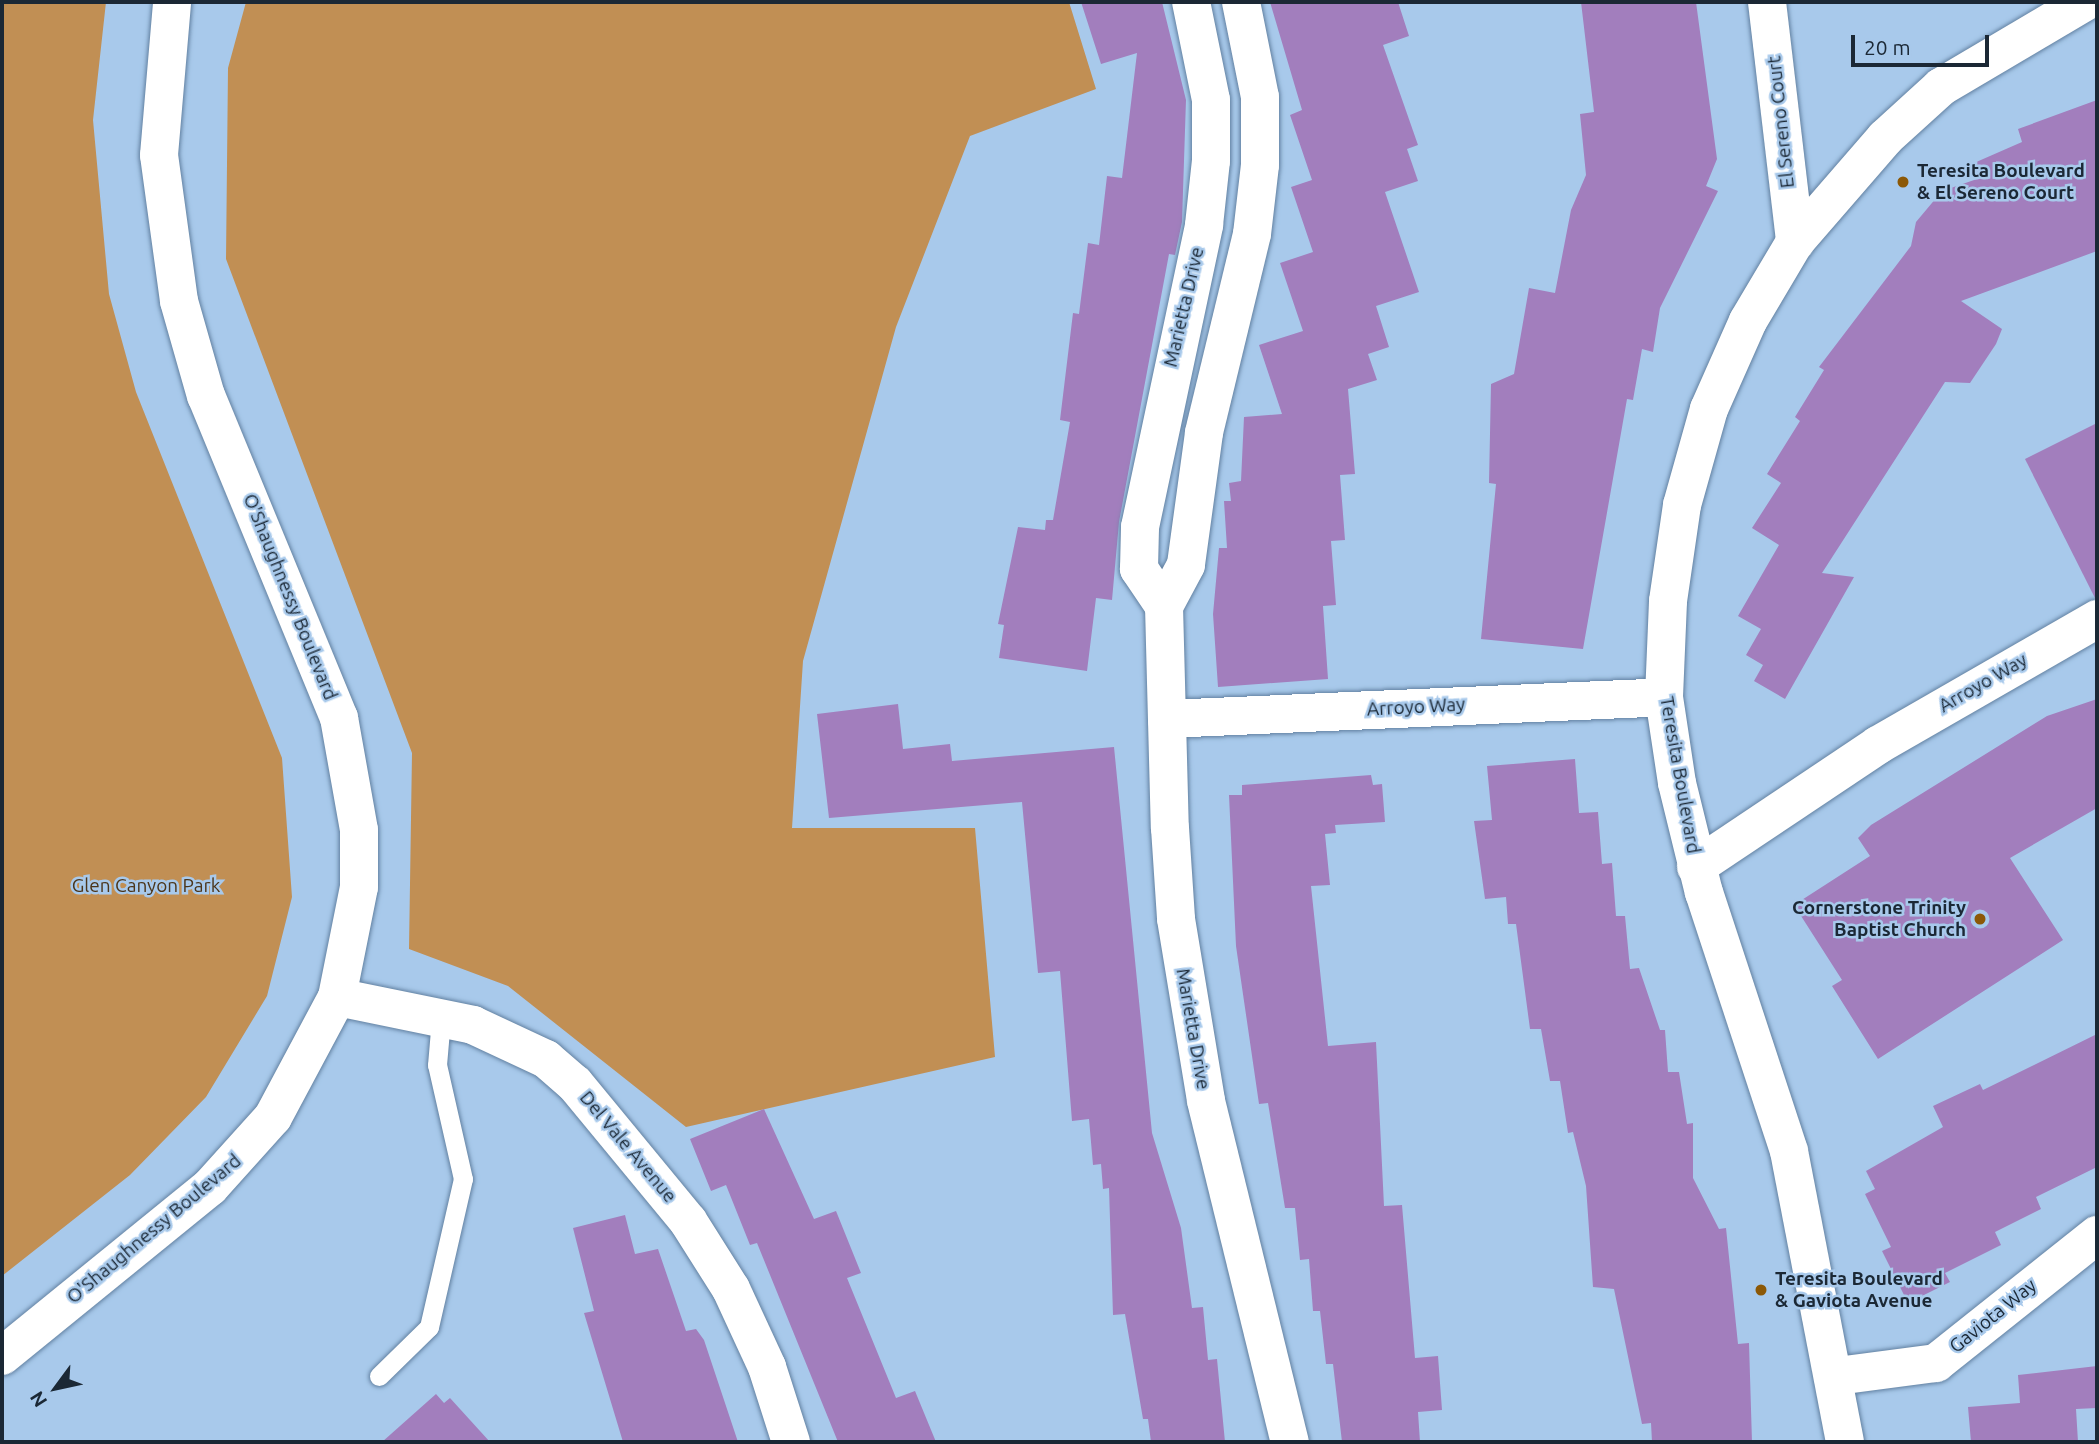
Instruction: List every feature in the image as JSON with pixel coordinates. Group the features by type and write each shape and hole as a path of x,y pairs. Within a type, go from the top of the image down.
{"street":[{"name":"O'Shaughnessy Boulevard","path":"2,1356 244,1154 296,1080 337,997 359,887 351,772 329,685 206,396 179,301 159,155 172,2"},
{"name":"Marietta Drive","path":"1164,606 1139,569 1140,527 1204,225 1211,162 1211,100 1191,2"},
{"name":"Marietta Drive","path":"1241,2 1260,97 1252,234 1204,433 1186,565 1164,606 1167,719 1176,919 1188,1009 1290,1442"},
{"name":"El Sereno Court","path":"1767,2 1795,242"},
{"name":"Teresita Boulevard","path":"1845,1442 1837,1376 1789,1151 1696,867 1664,697 1668,601 1682,505 1709,409 1748,321 1795,242 1885,138 1941,87 2085,2"},
{"name":"Arroyo Way","path":"1696,867 1878,745 2097,619"},
{"name":"Arroyo Way","path":"1167,719 1664,697"},
{"name":"Del Vale Avenue","path":"337,997 441,1018 511,1039 546,1059 632,1147 731,1289 767,1367 791,1442"},
{"name":"Gaviota Way","path":"1837,1376 1936,1363 2097,1235"}],"lane":[{"path":"379,1376 429,1326 463,1180 437,1065 441,1018"}],"green space":[{"name":"Glen Canyon Park","path":"2,2 106,2 93,120 109,294 136,392 282,758 292,897 267,996 206,1097 130,1175 2,1276"},
{"path":"246,2 1069,2 1096,89 970,136 896,327 803,661 792,828 975,828 995,1057 686,1127 508,986 409,949 412,753 226,259 228,68"}],"building":[{"path":"1081,2 1162,2 1186,100 1182,222 1175,255 1169,254 1119,522 1112,600 1096,598 1087,671 999,658 1004,625 998,624 1018,527 1045,530 1046,520 1053,520 1070,422 1060,420 1073,313 1079,314 1088,243 1099,245 1107,176 1122,178 1137,53 1101,64"},
{"path":"1270,2 1398,2 1409,36 1383,45 1418,145 1407,149 1418,181 1385,192 1419,292 1376,306 1389,347 1368,354 1377,380 1348,389 1355,474 1340,475 1345,540 1331,541 1336,605 1323,606 1328,679 1218,687 1213,614 1219,548 1227,548 1224,501 1231,501 1229,483 1241,481 1244,417 1282,414 1259,345 1303,331 1280,263 1313,252 1291,187 1312,180 1290,115 1302,110"},
{"path":"1581,2 1696,2 1717,159 1706,186 1718,191 1660,308 1653,352 1642,349 1633,400 1627,399 1583,649 1481,639 1496,484 1489,483 1491,384 1514,374 1529,288 1555,293 1571,210 1586,175 1580,114 1594,112"},
{"path":"2097,100 2097,251 1961,301 2002,329 1996,344 1970,383 1945,382 1822,573 1854,577 1785,699 1754,681 1763,665 1746,655 1761,629 1738,616 1779,545 1752,528 1781,483 1767,474 1800,421 1795,417 1824,370 1819,367 1911,246 1916,222 1942,191 1980,178 1974,163 2022,142 2018,129"},
{"path":"2097,423 2097,597 2095,598 2025,459"},
{"name":"Cornerstone Trinity Baptist Church","path":"2097,699 2097,808 2010,858 2063,940 1878,1059 1832,986 1842,980 1794,905 1870,856 1858,838 1871,825 2047,716"},
{"path":"898,704 903,749 950,744 952,761 1114,747 1152,1133 1181,1228 1192,1308 1203,1307 1208,1360 1217,1359 1225,1442 1151,1442 1148,1419 1143,1419 1125,1314 1113,1315 1109,1188 1103,1189 1101,1164 1093,1165 1089,1119 1072,1121 1060,971 1038,973 1022,802 829,818 817,714"},
{"path":"1575,759 1579,813 1598,812 1602,864 1612,863 1616,916 1625,916 1630,969 1639,968 1660,1030 1665,1030 1668,1072 1679,1072 1687,1124 1693,1123 1693,1178 1719,1229 1726,1228 1738,1344 1749,1343 1752,1442 1652,1442 1651,1423 1642,1424 1614,1289 1593,1287 1586,1186 1573,1132 1568,1133 1560,1081 1550,1081 1541,1029 1530,1029 1516,924 1508,924 1506,897 1485,899 1474,821 1492,820 1487,766"},
{"path":"1371,775 1373,785 1382,784 1385,822 1335,825 1336,833 1325,834 1330,885 1311,886 1328,1046 1376,1042 1384,1206 1402,1205 1415,1358 1438,1356 1442,1410 1418,1412 1420,1442 1342,1442 1333,1364 1326,1364 1320,1311 1313,1311 1309,1259 1300,1260 1295,1208 1285,1208 1268,1103 1259,1104 1236,946 1229,795 1242,795 1242,785"},
{"path":"2097,1034 2097,1167 2036,1197 2041,1209 1995,1232 2001,1245 1945,1273 1950,1282 1908,1303 1882,1251 1891,1247 1865,1194 1875,1189 1866,1171 1943,1127 1933,1106 1980,1084 1983,1090"},
{"path":"764,1109 814,1219 836,1211 861,1273 847,1278 896,1398 915,1391 936,1442 838,1442 757,1243 750,1245 726,1185 711,1191 690,1139"},
{"path":"625,1215 635,1254 658,1249 686,1331 696,1329 704,1340 738,1442 623,1442 584,1313 594,1311 573,1228"},
{"path":"2097,1366 2097,1408 2076,1409 2078,1442 1971,1442 1968,1407 2020,1403 2018,1375"},
{"path":"436,1394 444,1403 450,1398 490,1442 382,1442"}],"place":[{"name":"Teresita Boulevard & El Sereno Court","path":"1903,182"},
{"name":"Cornerstone Trinity Baptist Church","path":"1980,919"},
{"name":"Teresita Boulevard & Gaviota Avenue","path":"1761,1290"}]}
